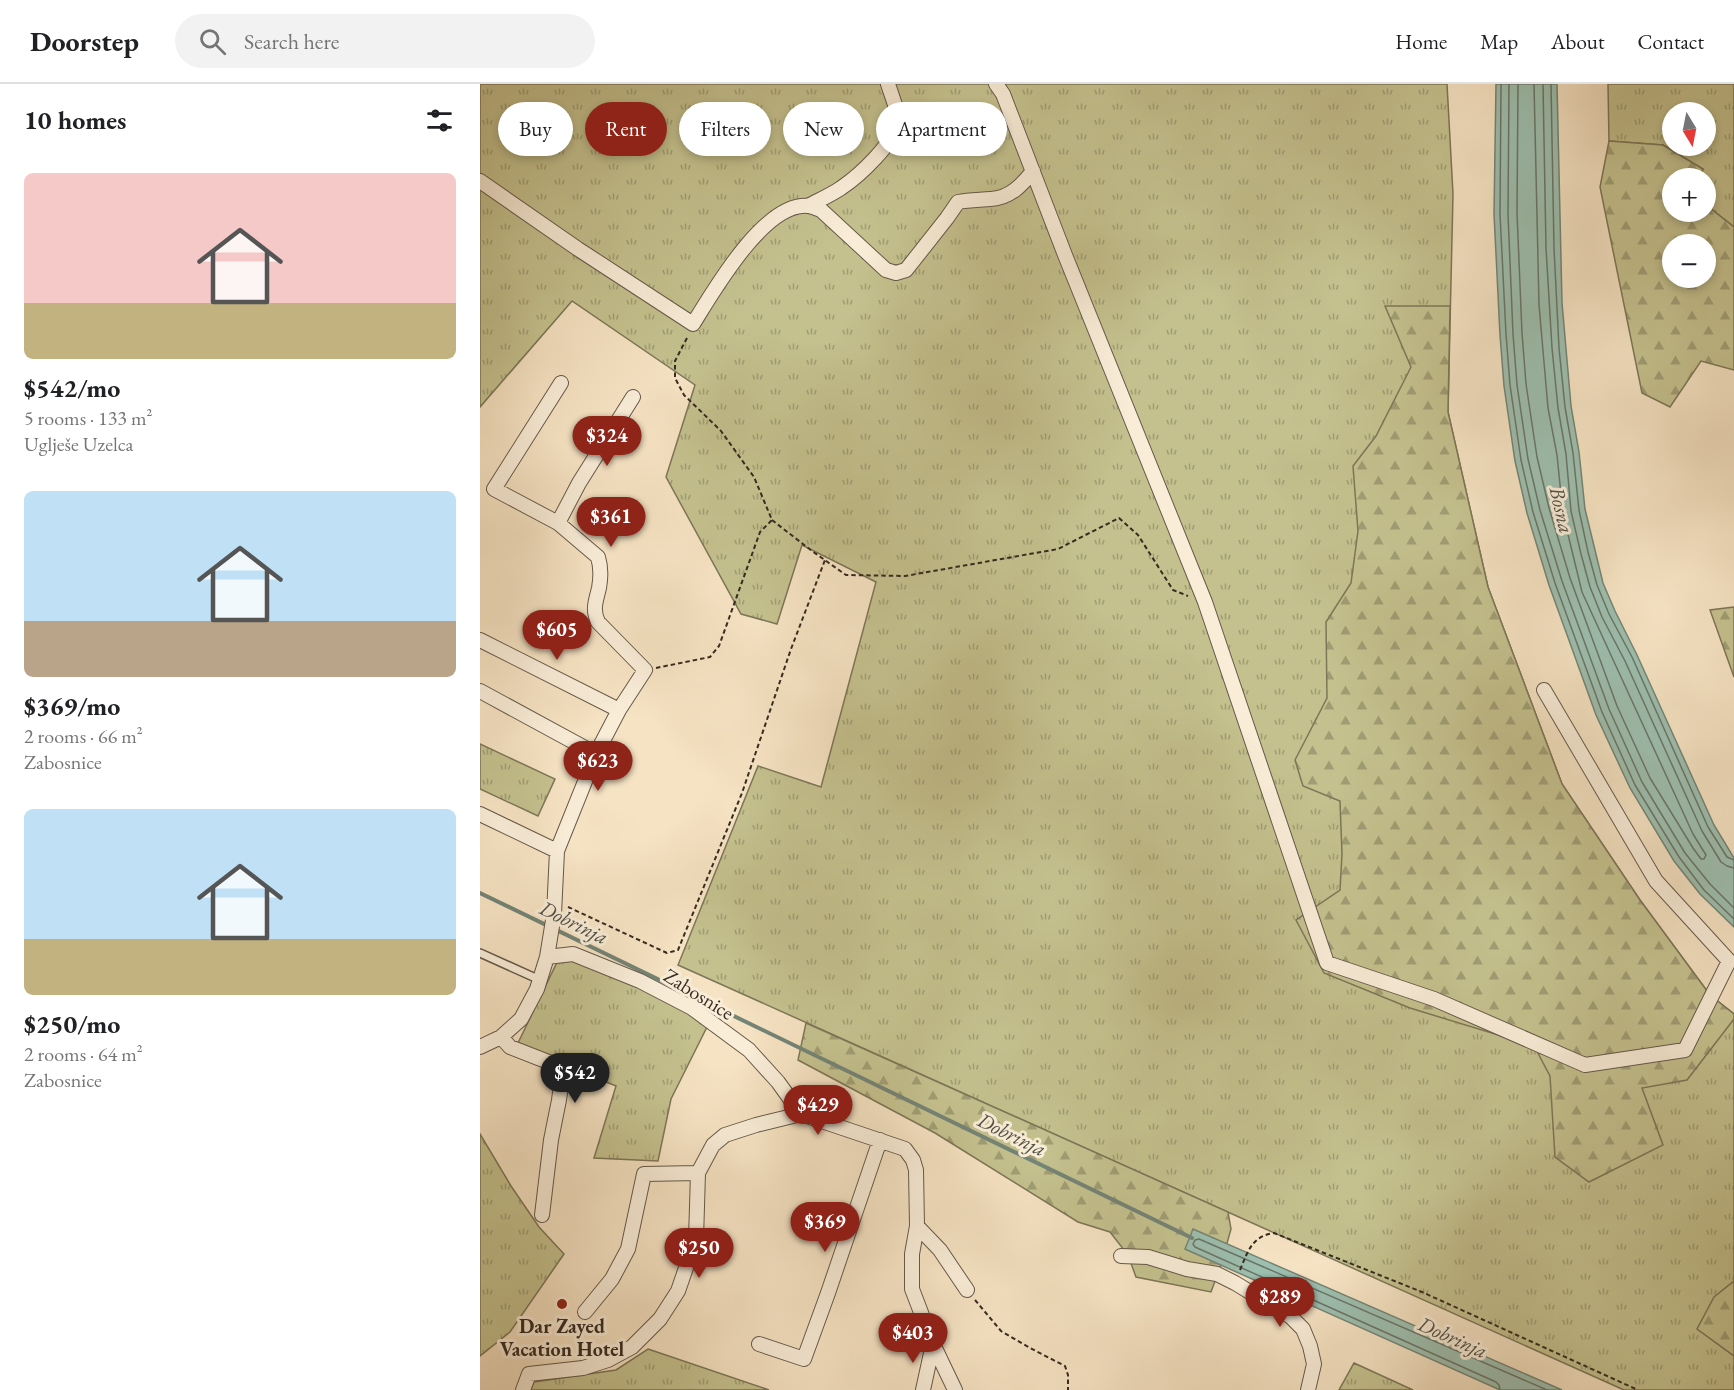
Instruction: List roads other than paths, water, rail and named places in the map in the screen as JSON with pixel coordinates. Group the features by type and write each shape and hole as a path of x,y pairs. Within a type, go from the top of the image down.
{"street":[{"path":"808,206 841,188 864,170 888,144 898,120 888,84"},
{"path":"996,84 1003,94 1205,602 1327,963 1434,999 1585,1065 1686,1050 1729,961 1656,881 1544,690"},
{"path":"480,181 578,249 693,324 731,264 757,234 778,215 796,207 808,206 821,210 886,270 896,273 906,270 958,202 994,199 1005,195 1021,186 1033,171"},
{"path":"480,1047 501,1037 521,1019 537,989 547,957 554,907 557,851 596,754 619,710 645,670 598,622 594,614 593,606 601,574 598,557 558,523 494,489 561,383"},
{"path":"558,523 579,483 633,397"},
{"path":"480,640 619,710"},
{"path":"480,691 596,754"},
{"path":"480,814 557,851"},
{"name":"Zabosnice","path":"547,957 573,954 639,981 692,1008 749,1050 778,1082 801,1114"},
{"path":"501,1037 510,1047 556,1065 562,1078 551,1140 542,1215"},
{"path":"523,1390 529,1374 583,1368 608,1360 632,1347 660,1319 678,1291 696,1239 698,1173 713,1144 725,1135 801,1114 905,1149 913,1160 916,1170 917,1226 912,1254 912,1289 954,1390"},
{"path":"759,1344 804,1359 880,1140"},
{"path":"585,1312 612,1279 628,1249 644,1174 698,1173"},
{"path":"917,1226 940,1250 967,1290"},
{"path":"1121,1256 1148,1257 1187,1269 1216,1274 1291,1317 1303,1329 1310,1346 1314,1364 1308,1390"},
{"path":"923,1390 933,1344"}],"lane":[{"path":"480,953 540,980"},
{"path":"480,958 489,957"}],"water":[{"name":"Bosna","path":"1496,84 1557,84 1562,303 1571,406 1585,509 1603,583 1714,825 1734,858 1734,927 1700,894 1674,861 1630,788 1596,715 1549,585 1527,513 1515,461 1504,386 1500,335 1494,214"},
{"path":"1193,1229 1562,1390 1500,1390 1185,1249"}],"waterway":[{"name":"Dobrinja","path":"480,893 1192,1238"}],"place":[{"name":"Dar Zayed Vacation Hotel","path":"562,1304"}]}
